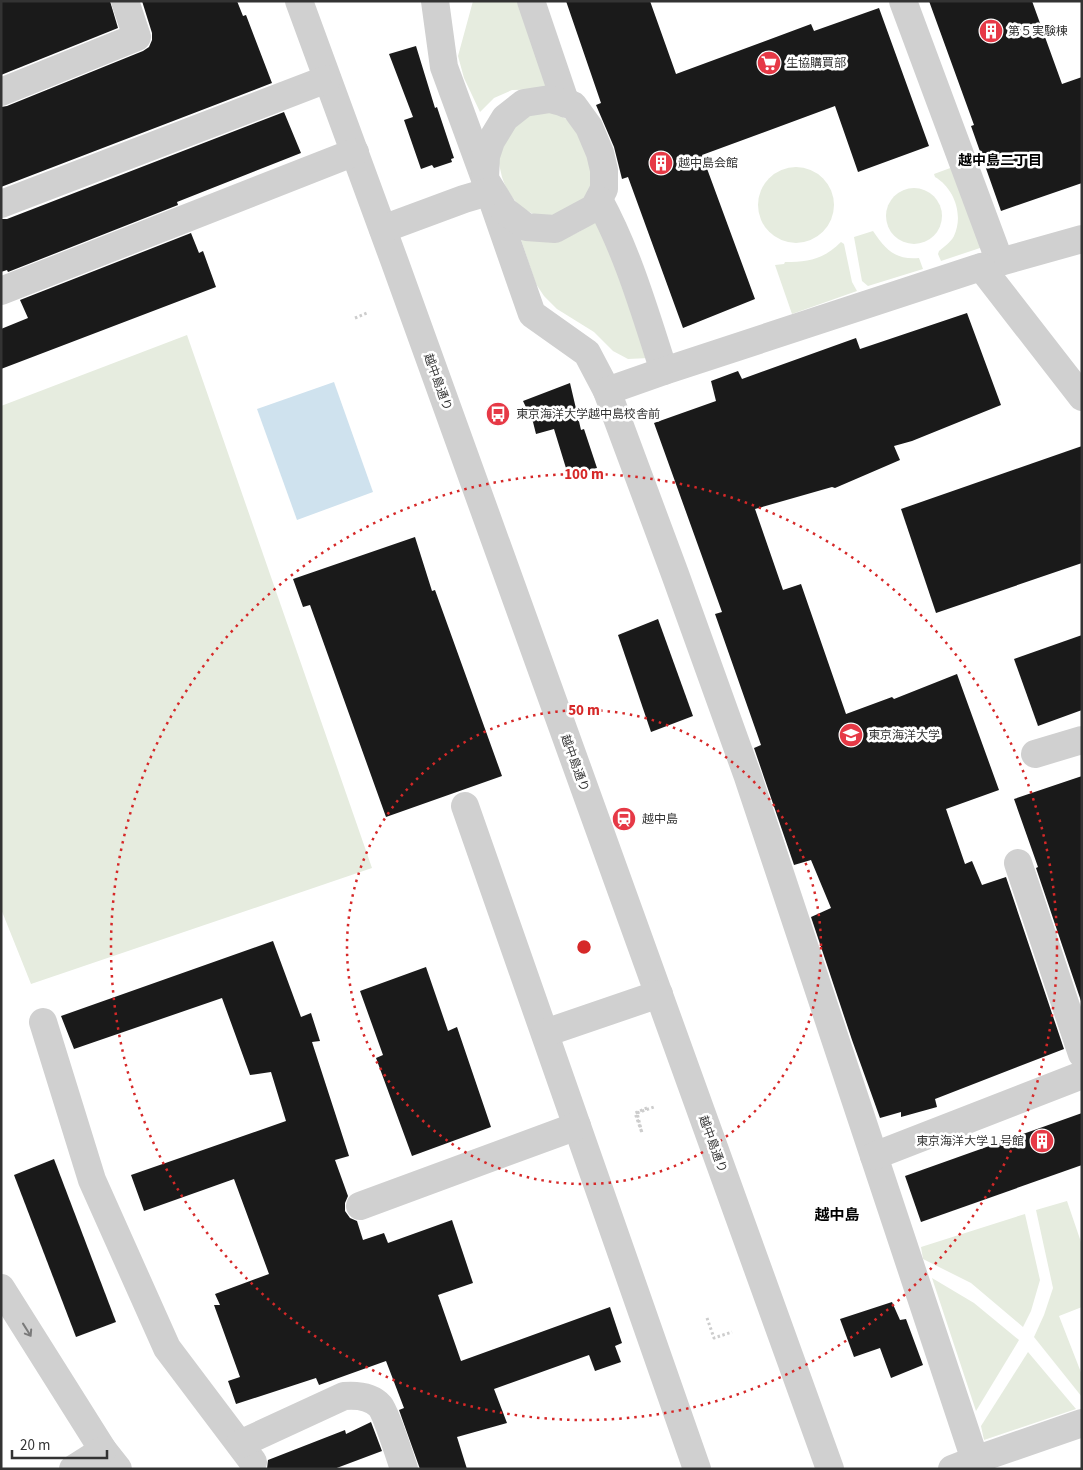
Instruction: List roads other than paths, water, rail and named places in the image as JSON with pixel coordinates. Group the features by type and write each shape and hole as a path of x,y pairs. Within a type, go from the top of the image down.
{"street":[{"path":"1,92 137,37 125,1"},
{"name":"越中島通り","path":"299,1 830,1469"},
{"path":"435,1 444,67 532,314 587,353 607,392 675,574 748,778 874,1156 963,1464 1082,1423"},
{"path":"531,1 566,104"},
{"path":"903,1 990,265 1082,398"},
{"path":"1,204 327,79"},
{"path":"550,99 573,105 590,128 600,153 604,170 604,189 594,208 555,229 526,226 504,210 487,186 486,156 490,141 505,118 524,102 550,99"},
{"path":"1,291 355,152"},
{"path":"383,229 464,199 487,186"},
{"path":"599,200 632,273 664,371"},
{"path":"607,392 664,371 990,265 1082,239"},
{"path":"1036,754 1082,740"},
{"path":"465,806 697,1469"},
{"path":"1018,863 1082,1054"},
{"path":"545,1033 659,994"},
{"path":"43,1022 92,1180 167,1348 247,1453 344,1396 358,1395 372,1400 382,1407 404,1469"},
{"path":"874,1156 1082,1075"},
{"path":"360,1206 577,1126"},
{"path":"1,1288 110,1460 73,1469"}],"water":[{"path":"334,382 373,492 297,520 257,409"}],"place":[{"name":"第５実験棟","path":"991,31"},
{"name":"生協購買部","path":"769,63"},
{"name":"越中島会館","path":"661,163"},
{"name":"東京海洋大学越中島校舎前","path":"498,414"},
{"name":"東京海洋大学","path":"851,735"},
{"name":"越中島","path":"624,819"},
{"name":"東京海洋大学１号館","path":"1042,1141"}],"district":[{"name":"越中島二丁目","path":"1000,160"},
{"name":"越中島","path":"837,1215"}]}
